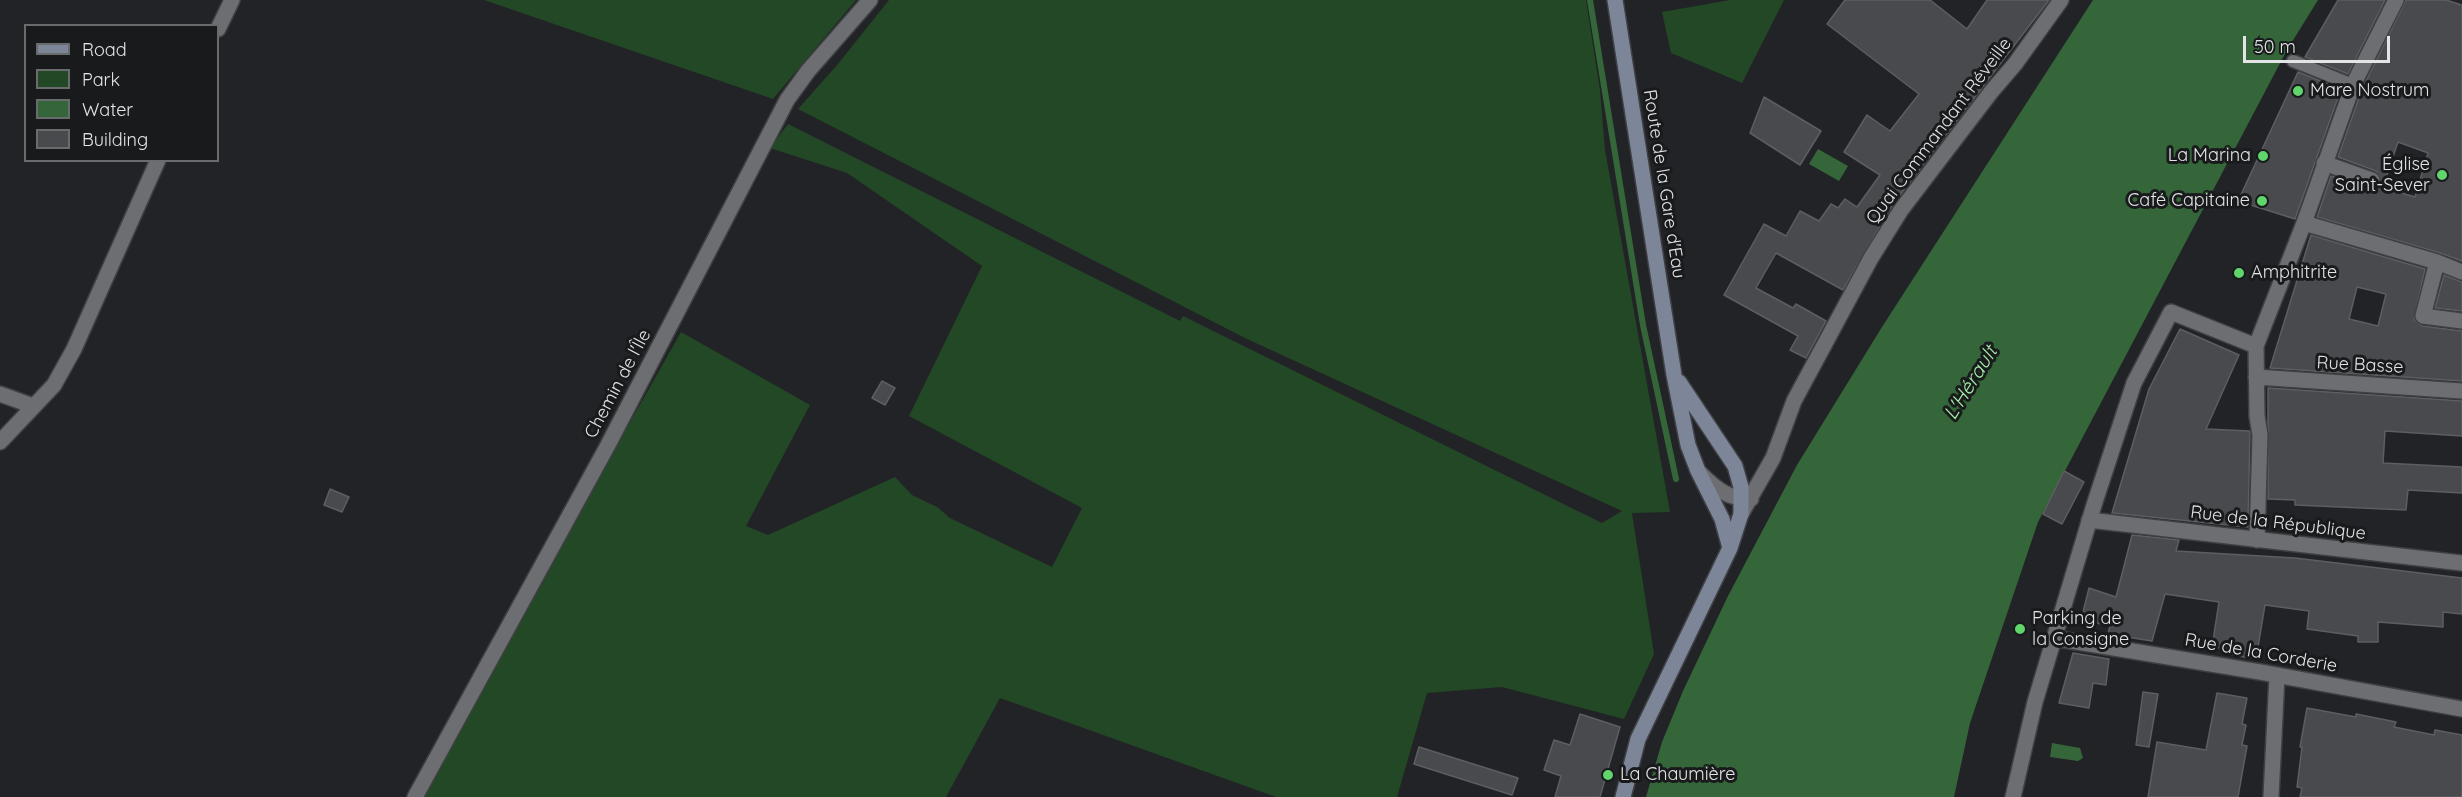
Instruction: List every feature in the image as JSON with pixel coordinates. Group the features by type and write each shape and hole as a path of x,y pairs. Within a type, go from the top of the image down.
{"main road":[{"name":"Route de la Gare d'Eau","path":"1615,0 1674,375 1688,445 1722,519 1730,548"},
{"name":"Route de la Gare d'Eau","path":"1674,375 1735,466 1744,504"},
{"path":"1623,797 1638,739 1730,548 1744,504"}],"street":[{"path":"219,28 232,0"},
{"name":"Chemin de l'Île","path":"415,797 608,445 787,100 808,71 870,0"},
{"name":"Quai Commandant Réveille","path":"1744,504 1773,458 1794,401 1871,258 1901,210 2015,64 2061,0"},
{"path":"2257,540 2260,435 2256,346 2304,224 2353,85 2396,0"},
{"path":"2293,61 2353,85"},
{"path":"0,441 54,385 74,349 157,162"},
{"path":"2324,163 2373,180"},
{"path":"2304,224 2437,262 2462,272"},
{"path":"2437,262 2423,316 2462,321"},
{"path":"2013,797 2053,638 2089,520 2134,383 2171,312 2256,346"},
{"name":"Rue Basse","path":"2256,376 2462,391"},
{"path":"0,394 33,406"},
{"path":"1698,471 1718,490 1744,504"},
{"name":"Rue de la République","path":"2089,520 2462,563"},
{"name":"Rue de la Corderie","path":"2053,638 2277,675 2462,709"},
{"path":"2271,797 2277,675"}],"green space":[{"path":"484,0 856,0 773,99"},
{"path":"889,0 1586,0 1600,90 1605,150 1670,512 1632,513 1654,654 1624,719 1502,687 1427,693 1397,797 1276,797 1000,698 946,797 423,797 478,691 681,332 810,405 746,526 768,535 895,477 912,495 937,507 950,518 1052,567 1082,508 909,416 982,266 847,173 770,148 788,124 1180,321 1183,316 1602,523 1622,511 1247,339 798,109 838,64"},
{"path":"1730,0 1784,0 1742,83 1671,53 1662,12"}],"water":[{"name":"L'Hérault","path":"2093,0 2318,0 2287,50 2038,522 1970,723 1954,797 1646,797 1662,742 1683,691 1728,596 1797,465 1882,327"},
{"path":"1818,149 1848,166 1839,181 1809,164"},
{"path":"2052,743 2080,748 2083,758 2078,761 2050,757"}],"building":[{"path":"1845,0 1930,0 1967,29 1987,0 2049,0 1893,204 1843,290 1776,253 1756,288 1793,308 1796,304 1826,321 1806,358 1790,350 1798,336 1724,295 1764,224 1786,236 1800,211 1819,221 1831,204 1838,208 1845,199 1857,207 1880,175 1844,152 1867,115 1890,131 1919,94 1827,24"},
{"path":"2338,0 2385,0 2348,74 2305,57"},
{"path":"2406,0 2446,0 2462,5 2462,261 2317,217 2331,176 2369,189 2378,188 2381,184 2381,178 2376,171 2338,157 2362,89","holes":["2398,142 2428,153 2415,197 2383,187"]},
{"path":"2298,72 2341,89 2295,219 2238,201"},
{"path":"1764,97 1821,131 1800,165 1750,133"},
{"path":"2311,235 2425,269 2414,320 2422,326 2462,331 2462,381 2270,368","holes":["2357,287 2386,294 2378,326 2349,319"]},
{"path":"2444,275 2462,282 2462,311 2435,308"},
{"path":"2180,329 2239,355 2206,429 2250,431 2248,527 2112,513 2149,389"},
{"path":"882,381 895,388 885,405 872,398"},
{"path":"2268,388 2462,401 2462,436 2385,431 2383,463 2462,467 2462,493 2408,490 2406,510 2295,505 2295,500 2268,499"},
{"path":"2064,471 2084,482 2062,524 2043,514"},
{"path":"330,489 349,497 342,512 324,505"},
{"path":"2132,535 2179,540 2176,551 2295,558 2462,578 2462,614 2443,612 2443,627 2378,622 2378,642 2358,642 2358,636 2307,629 2309,611 2265,605 2256,659 2227,654 2228,649 2212,647 2219,602 2165,594 2152,641 2108,634 2110,626 2083,620 2083,612 2089,588 2116,597"},
{"path":"2073,653 2109,659 2106,685 2093,683 2089,708 2059,703"},
{"path":"2143,692 2158,694 2149,747 2136,745"},
{"path":"2217,693 2247,698 2242,724 2246,725 2242,745 2247,746 2238,797 2148,797 2157,742 2206,750"},
{"path":"2307,708 2396,722 2394,727 2434,735 2435,730 2462,735 2462,797 2300,797 2302,788 2297,787 2302,747 2300,747"},
{"path":"1580,714 1620,727 1600,797 1555,797 1561,776 1544,770 1554,740 1570,745"},
{"path":"1419,747 1518,778 1512,795 1414,764"}],"waterway":[{"path":"1590,0 1643,325 1676,479"}],"place":[{"name":"Mare Nostrum","path":"2298,91"},
{"name":"La Marina","path":"2263,156"},
{"name":"Église Saint-Sever","path":"2442,175"},
{"name":"Café Capitaine","path":"2262,201"},
{"name":"Amphitrite","path":"2239,273"},
{"name":"Parking de la Consigne","path":"2020,629"},
{"name":"La Chaumière","path":"1608,775"}]}
